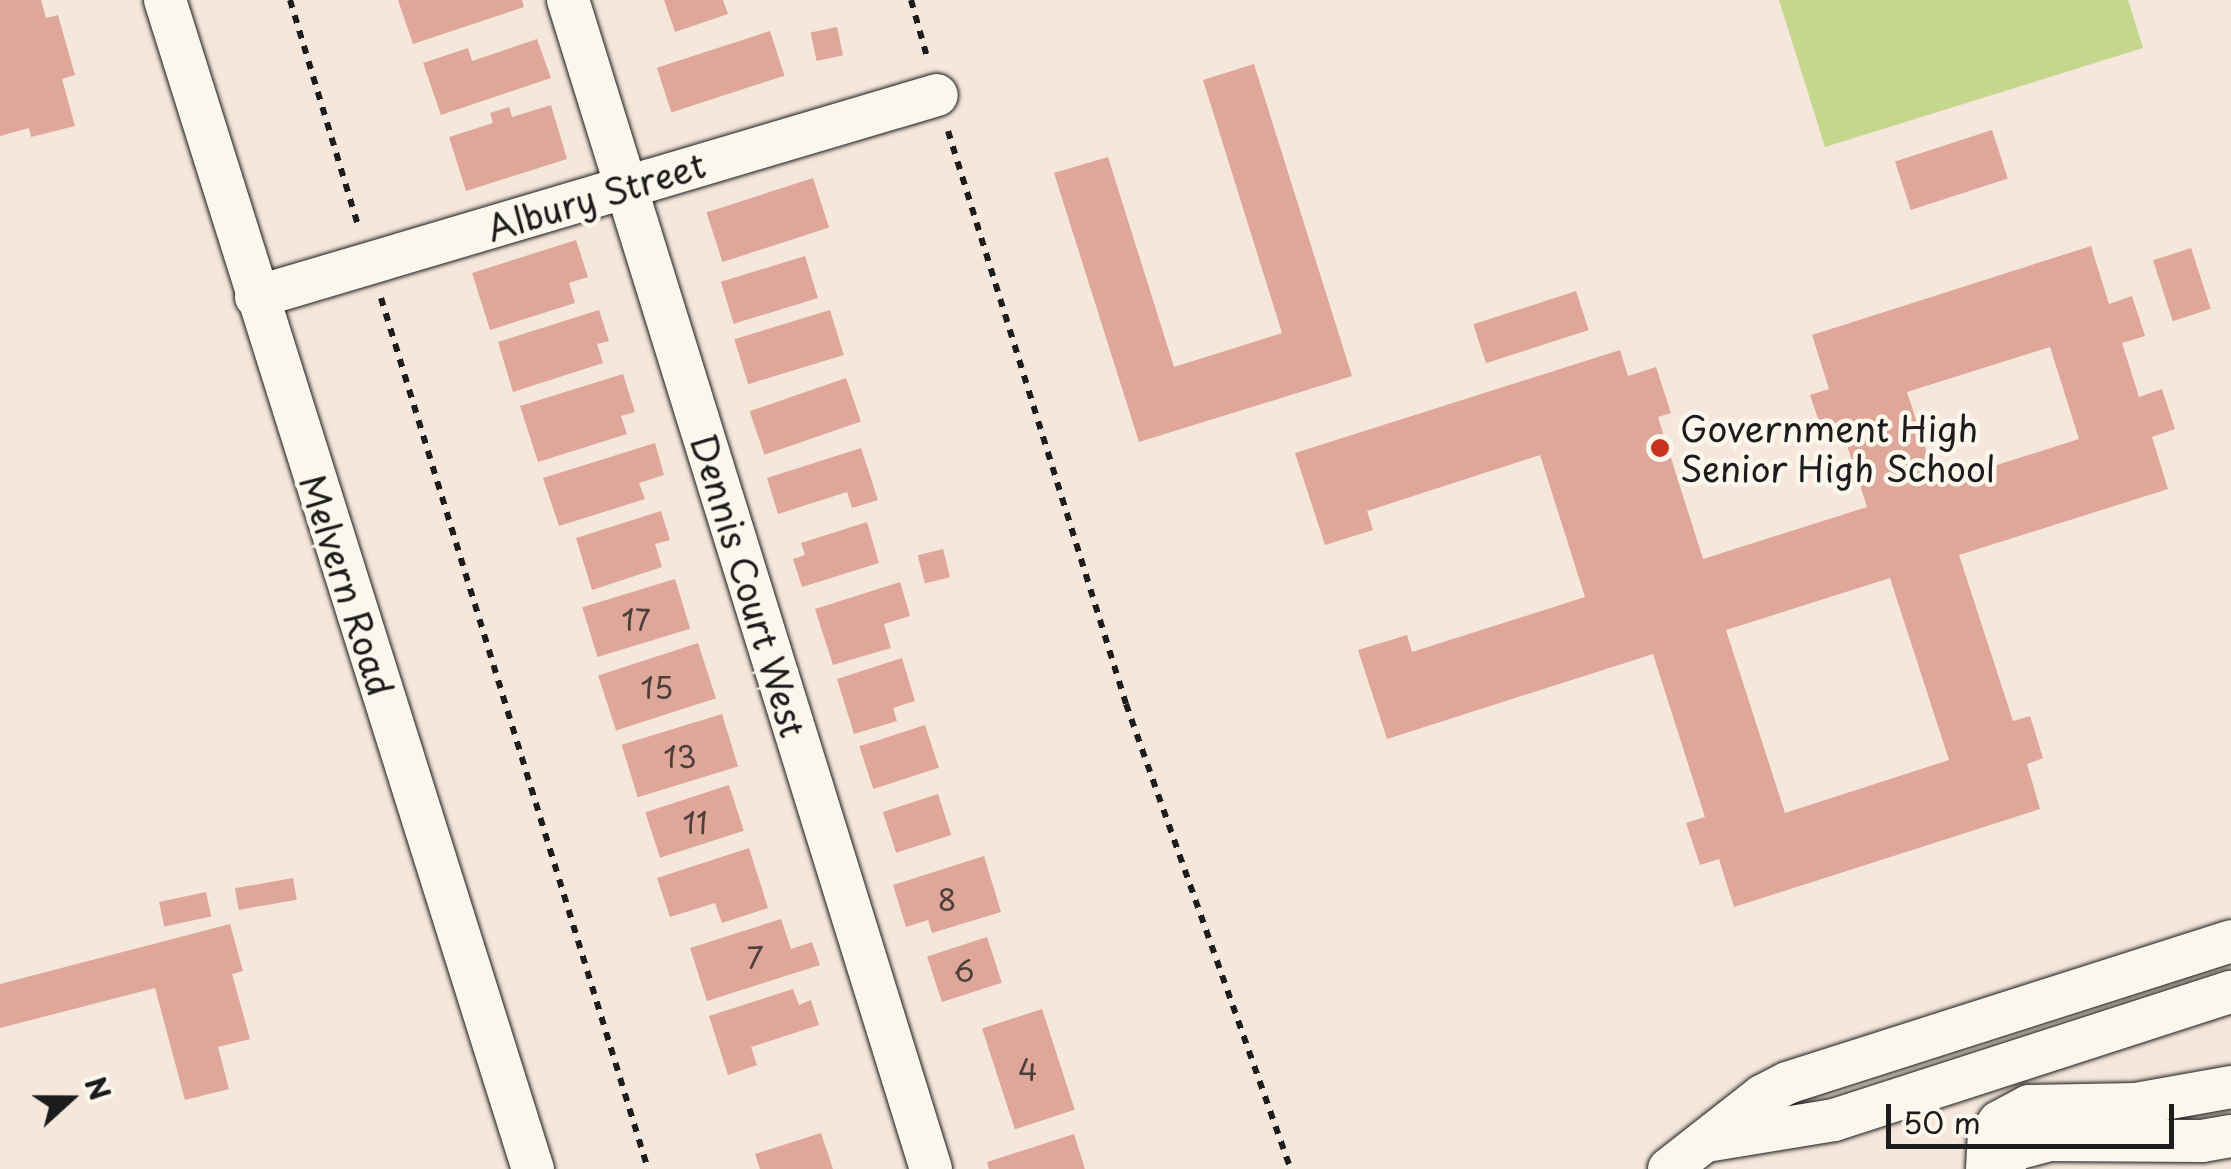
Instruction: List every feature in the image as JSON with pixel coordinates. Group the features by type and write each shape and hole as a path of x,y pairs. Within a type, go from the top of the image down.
{"street":[{"name":"Melvern Road","path":"165,0 533,1169"},
{"name":"Dennis Court West","path":"568,0 930,1169"},
{"name":"Albury Street","path":"256,297 937,95"},
{"path":"1669,1169 1762,1096 1787,1083 2231,941"},
{"path":"1706,1141 1834,1120 2231,992"},
{"path":"1991,1169 1988,1136 1999,1122 2029,1106 2136,1104 2231,1087"},
{"path":"1991,1169 2016,1149 2049,1140 2192,1142 2231,1136"}],"path":[{"path":"290,0 648,1169"},
{"path":"911,0 1126,704 1290,1169"}],"green space":[{"path":"1779,0 2128,0 2143,48 1825,147"}],"building":[{"path":"0,0 41,0 46,18 58,15 75,75 62,79 75,126 31,137 29,128 0,136"},
{"path":"398,0 522,0 524,7 413,44"},
{"path":"664,0 723,0 728,14 675,32"},
{"path":"837,27 843,55 817,61 811,33"},
{"path":"770,31 785,76 671,112 657,68"},
{"path":"537,39 551,78 441,115 423,63 468,48 472,61"},
{"path":"1254,64 1352,376 1139,442 1054,173 1108,157 1174,367 1282,333 1203,80"},
{"path":"551,105 567,159 466,191 449,137 493,123 490,113 509,107 512,117"},
{"path":"1992,130 2008,179 1911,210 1895,162"},
{"path":"813,178 829,227 723,262 706,213"},
{"path":"576,240 588,277 569,283 575,303 490,330 472,273"},
{"path":"2091,246 2109,304 2132,296 2145,336 2122,343 2139,397 2162,389 2175,429 2152,437 2168,489 1959,555 2013,721 2030,716 2043,758 2027,764 2040,809 1734,907 1719,859 1700,865 1686,823 1705,817 1653,654 1387,739 1358,650 1407,635 1412,652 1585,597 1540,455 1367,511 1373,530 1325,545 1295,453 1620,350 1628,376 1656,367 1671,413 1658,417 1703,559 1867,507 1843,433 1825,439 1810,395 1829,389 1812,335","holes":["2050,347 2079,439 1937,484 1907,392","1890,578 1949,760 1785,813 1726,630"]},
{"path":"2191,248 2211,309 2173,321 2153,260"},
{"path":"805,256 818,298 734,324 721,282"},
{"path":"1576,291 1589,330 1486,363 1473,324"},
{"path":"599,310 609,341 597,344 603,363 513,392 498,342"},
{"path":"830,310 844,355 748,384 734,339"},
{"path":"623,374 635,412 621,416 627,434 538,462 520,406"},
{"path":"846,378 861,421 765,455 750,411"},
{"path":"655,443 664,475 639,483 645,499 559,526 543,478"},
{"path":"861,448 878,500 852,508 847,492 778,514 767,478"},
{"path":"661,511 670,540 655,544 662,567 592,590 576,538"},
{"path":"867,522 879,563 802,587 793,559 805,555 801,543"},
{"path":"943,549 950,577 925,583 918,555"},
{"path":"675,579 690,629 597,657 582,607"},
{"path":"900,582 910,616 884,624 891,648 833,665 815,609"},
{"path":"698,643 716,698 616,731 598,675"},
{"path":"902,658 915,701 893,708 897,721 854,734 837,679"},
{"path":"722,714 738,767 638,797 622,745"},
{"path":"925,725 939,768 873,789 859,746"},
{"path":"729,785 744,831 660,858 645,812"},
{"path":"938,794 951,835 896,853 883,812"},
{"path":"749,848 768,908 722,923 715,903 670,917 657,878"},
{"path":"984,856 1001,912 932,933 928,920 906,927 893,885"},
{"path":"293,878 297,900 239,910 235,888"},
{"path":"206,892 211,916 164,926 159,902"},
{"path":"781,919 791,949 812,942 820,965 707,1001 690,948"},
{"path":"230,924 243,971 232,974 250,1039 218,1047 229,1089 185,1100 155,988 0,1028 0,984"},
{"path":"987,937 1002,983 942,1002 927,956"},
{"path":"793,989 799,1005 811,1000 819,1025 751,1047 757,1065 728,1075 709,1016"},
{"path":"1042,1009 1075,1110 1015,1129 982,1028"},
{"path":"821,1133 833,1169 760,1169 755,1154"},
{"path":"1074,1134 1085,1169 989,1169 987,1162"}],"place":[{"name":"Government High Senior High School","path":"1660,448"}]}
